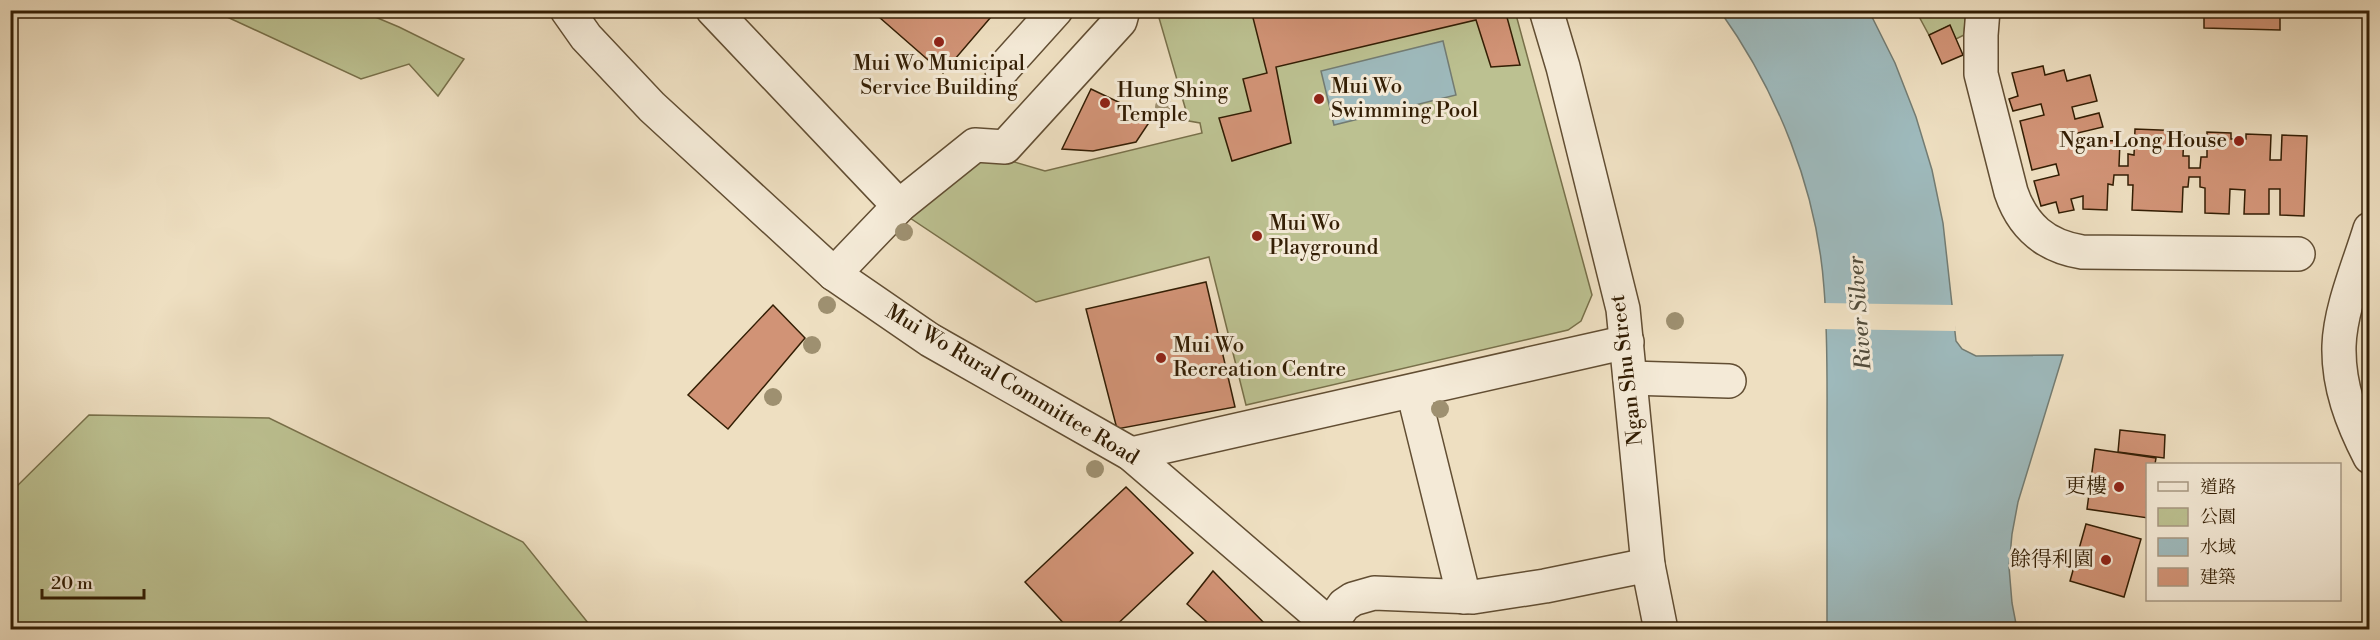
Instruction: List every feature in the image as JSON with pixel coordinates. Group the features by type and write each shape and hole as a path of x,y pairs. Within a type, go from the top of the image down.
{"street":[{"name":"Mui Wo Rural Committee Road","path":"567,10 586,37 652,107 834,274 930,340 1131,454 1331,627"},
{"path":"713,10 899,206"},
{"path":"1002,70 1056,10"},
{"path":"834,274 899,206 975,145 1005,147 1120,21 1123,10"},
{"name":"Ngan Shu Street","path":"1546,10 1563,67 1623,309 1648,565 1661,630"},
{"path":"1983,10 1981,74 2013,200 2024,222 2036,233 2057,246 2082,252 2298,254"},
{"path":"2370,229 2344,314 2339,345 2343,387 2353,422 2370,457"},
{"path":"1131,454 1627,342"},
{"path":"1630,378 1665,377 1729,381"},
{"path":"1413,391 1464,597"},
{"path":"1331,627 1344,605 1353,599 1374,593 1464,597 1545,586 1648,565"}],"green space":[{"path":"212,10 361,11 464,59 438,96 409,64 361,79"},
{"name":"Mui Wo Playground","path":"1157,11 1515,11 1592,295 1581,321 1568,330 1246,405 1209,257 1036,302 907,216 984,153 1045,171 1202,133 1200,123 1189,121"},
{"path":"1916,11 1966,11 1964,35 1956,39 1949,26 1929,35"},
{"path":"89,415 269,418 523,542 593,629 11,629 11,492"}],"water":[{"name":"River Silver","path":"1720,11 1869,11 1895,63 1916,117 1932,170 1943,223 1956,341 1962,349 1976,356 2063,355 2018,502 2012,534 2009,567 2017,629 1827,629 1827,343 1820,251 1813,214 1791,142 1759,74"},
{"path":"1443,41 1456,95 1334,125 1321,71"}],"pier":[{"path":"1822,303 1954,305 1956,331 1823,329"}],"building":[{"name":"Mui Wo Municipal Service Building","path":"871,10 997,10 943,73"},
{"path":"1251,10 1505,10 1520,65 1491,67 1476,20 1276,67 1291,143 1232,161 1219,118 1251,111 1243,79 1267,73"},
{"path":"2204,10 2280,10 2280,30 2204,28"},
{"path":"1950,25 1963,55 1942,64 1929,35"},
{"name":"Ngan Long House","path":"2043,66 2045,75 2064,70 2067,81 2090,75 2097,101 2072,107 2075,119 2099,113 2103,127 2069,135 2070,143 2083,140 2120,141 2119,166 2128,166 2128,154 2134,155 2135,129 2184,131 2183,156 2189,156 2189,168 2200,168 2201,157 2207,157 2207,132 2231,133 2231,139 2246,139 2246,134 2271,135 2270,160 2281,160 2282,135 2307,136 2304,216 2280,215 2280,189 2269,189 2269,214 2244,214 2245,190 2230,189 2229,214 2205,213 2205,188 2200,187 2200,177 2189,177 2188,187 2183,187 2182,212 2132,210 2133,185 2128,185 2128,175 2114,175 2113,185 2108,184 2107,210 2083,209 2083,196 2071,199 2074,210 2059,213 2056,202 2041,206 2034,181 2059,175 2056,164 2032,170 2020,121 2044,115 2041,104 2013,111 2009,99 2018,96 2012,73"},
{"path":"1091,89 1152,118 1136,142 1093,151 1062,149"},
{"name":"Mui Wo Recreation Centre","path":"1206,282 1235,407 1117,429 1086,309"},
{"path":"773,305 805,338 728,429 688,395"},
{"path":"2120,430 2165,435 2164,458 2118,452"},
{"name":"更樓","path":"2095,449 2156,458 2155,463 2146,463 2146,518 2087,509"},
{"path":"1126,487 1193,553 1111,630 1070,630 1025,582"},
{"name":"餘得利園","path":"2086,524 2141,539 2124,597 2070,581"},
{"path":"1213,571 1271,630 1216,630 1187,604"}],"place":[{"name":"Mui Wo Municipal Service Building","path":"939,42"},
{"name":"Mui Wo Swimming Pool","path":"1319,99"},
{"name":"Hung Shing Temple","path":"1105,103"},
{"name":"Ngan Long House","path":"2239,141"},
{"name":"Mui Wo Playground","path":"1257,236"},
{"name":"Mui Wo Recreation Centre","path":"1161,358"},
{"name":"更樓","path":"2119,487"},
{"name":"餘得利園","path":"2106,560"}]}
